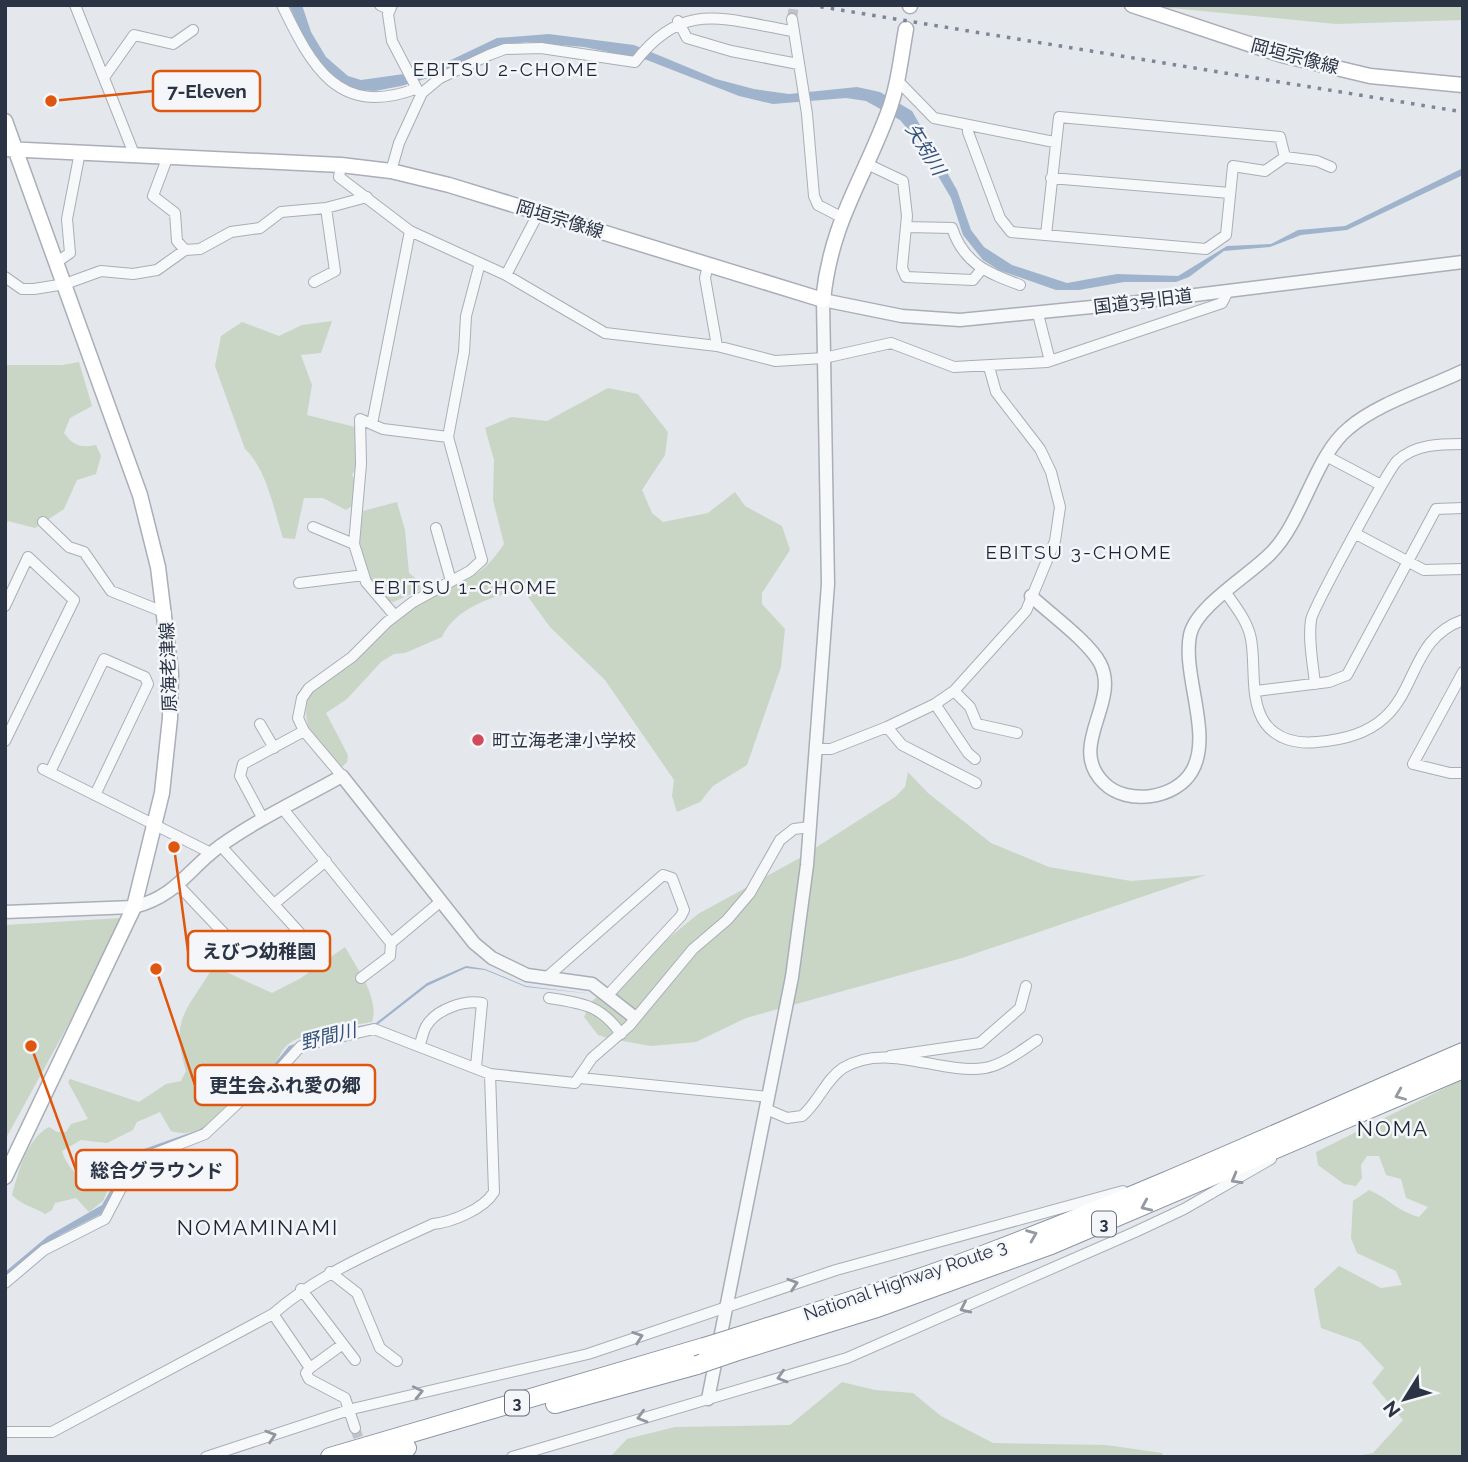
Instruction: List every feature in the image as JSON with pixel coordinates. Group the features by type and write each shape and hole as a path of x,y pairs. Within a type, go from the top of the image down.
{"highway":[{"name":"National Highway Route 3","path":"376,1457 697,1365 735,1344 987,1253 1175,1178 1463,1052"},
{"name":"National Highway Route 3","path":"330,1457 704,1347 735,1344 874,1309 1051,1245 1463,1069"}],"main road":[{"name":"岡垣宗像線","path":"1132,5 1164,11 1282,55 1370,76 1463,85"},
{"path":"823,300 826,267 841,217 888,115 906,29"},
{"name":"原海老津線","path":"5,121 10,149 57,262 140,495 156,555 166,613 170,718 157,824 134,907 5,1177"},
{"name":"岡垣宗像線","path":"10,149 341,165 391,171 539,212 823,300"}],"street":[{"path":"75,5 134,154"},
{"path":"282,5 319,71 336,87 362,96 388,96 418,91 440,78 505,49 567,50 635,62 650,41 678,21 695,16 792,31"},
{"path":"387,7 392,41 409,69 418,91 391,171"},
{"path":"792,19 807,114 814,196 818,205 841,217"},
{"path":"678,21 687,38 730,51 798,64"},
{"path":"105,76 134,35 173,44 193,30"},
{"path":"897,80 934,118 1054,142"},
{"path":"1046,235 1054,142 1059,117 1280,137 1285,157"},
{"path":"968,125 968,132 1000,218 1011,232 1206,249 1226,236 1233,166 1265,171 1285,157 1317,161 1331,167"},
{"path":"57,262 70,253 67,219 80,152"},
{"path":"168,156 153,196 175,214 177,241 185,250"},
{"path":"865,163 903,181 907,226 902,268 906,277 974,280 981,270"},
{"path":"341,165 339,177 410,231 506,275 605,333 717,346 775,362 824,358 891,343 954,367 989,367 1050,361 1222,303 1228,291"},
{"path":"1051,178 1230,193"},
{"path":"5,277 22,289 65,284 101,271 133,274 157,270 185,250 200,249 231,232 260,228 281,212 326,208 367,197"},
{"path":"314,282 334,271 326,208"},
{"path":"506,275 539,212"},
{"path":"907,226 952,228 962,250 981,270 1020,285"},
{"path":"372,424 410,231"},
{"name":"国道3号旧道","path":"823,300 931,319 1038,314 1463,262"},
{"path":"481,263 466,316 464,352 448,437 482,560 395,615 352,657 309,688 298,707 298,718 304,732 474,943 513,970 546,978 592,984 634,1017"},
{"path":"708,265 705,278 717,346"},
{"path":"708,1399 792,977 810,827 828,570 823,300"},
{"path":"1038,314 1050,361"},
{"path":"816,749 831,748 887,727 954,691 1026,611 1055,541 1060,507 1051,472 1040,449 996,392 989,367"},
{"path":"1031,596 1100,663 1105,688 1090,743 1093,767 1111,789 1134,797 1177,787 1187,778 1197,762 1199,748 1188,644 1195,619 1281,541 1341,434 1351,425 1463,371"},
{"path":"395,615 366,582 354,544 361,464 360,419 383,429 448,437"},
{"path":"1315,684 1310,618 1381,485 1397,461 1407,454 1433,444 1463,444"},
{"path":"1328,457 1381,485"},
{"path":"1256,691 1315,684 1347,675 1436,509 1463,508"},
{"path":"43,522 69,547 83,552 111,591 166,613"},
{"path":"313,527 354,544"},
{"path":"436,528 451,581"},
{"path":"1356,534 1408,562 1438,571 1463,569"},
{"path":"5,606 28,557 74,600 5,741"},
{"path":"299,583 364,575"},
{"path":"1226,593 1251,639 1256,691 1265,723 1293,742 1337,741 1364,734 1379,724 1398,704 1439,634 1463,620"},
{"path":"94,795 148,684 145,677 104,659 46,771 94,795 157,824 216,849 274,904 299,932 251,962 178,885"},
{"path":"1463,672 1413,764 1450,773 1463,773"},
{"path":"954,691 970,707 977,724 1017,733"},
{"path":"934,704 975,759"},
{"path":"260,724 274,748"},
{"path":"887,727 902,745 976,783"},
{"path":"263,819 240,776 243,764 304,732"},
{"path":"5,912 134,907 160,898 216,849 263,819 342,776"},
{"path":"283,808 391,943 390,956 361,978"},
{"path":"5,1283 44,1250 105,1219 131,1169 149,1156 205,1134 301,1046 374,1029 490,1074 568,1084 580,1078 592,1058 621,1034 693,949 727,920 750,893 780,840 794,830 810,827"},
{"path":"274,904 327,861"},
{"path":"546,978 663,875 672,878 684,910 681,916 607,996"},
{"path":"391,943 440,902"},
{"path":"580,1078 768,1103 787,1118 802,1116 844,1068 872,1058 980,1043 1020,1008 1026,986"},
{"path":"549,998 582,1002 609,1016 621,1034"},
{"path":"419,1046 426,1025 438,1014 468,1000 482,1003 476,1067"},
{"path":"890,1056 921,1063 988,1068 1037,1040"},
{"path":"5,1432 52,1432 273,1314 302,1289 331,1272 433,1224 448,1223 491,1197 494,1192 490,1074"},
{"path":"512,1457 847,1358 919,1329 1184,1209 1338,1121"},
{"path":"206,1457 352,1409 588,1354 836,1270 1175,1178"},
{"path":"331,1272 358,1293 380,1348 397,1361"},
{"path":"302,1289 355,1360"},
{"path":"273,1314 310,1368"},
{"path":"343,1344 306,1373 309,1379 345,1398 352,1409 355,1428"}],"green space":[{"path":"1140,5 1463,5 1463,20 1336,24"},
{"path":"332,321 321,353 301,355 312,385 307,415 355,427 358,451 352,475 357,485 355,504 346,510 323,498 304,498 295,539 283,538 264,479 253,457 245,449 215,366 221,336 242,322 279,336 302,325"},
{"path":"79,362 92,406 70,418 64,433 78,445 96,445 101,456 96,474 77,480 64,509 35,528 8,521 5,526 5,365 62,365"},
{"path":"608,388 638,394 668,432 665,455 642,490 652,513 663,522 708,513 735,492 745,506 782,526 790,550 762,593 762,604 785,629 781,667 747,765 713,786 700,802 677,812 672,796 674,780 605,680 550,627 523,590 476,604 456,618 442,637 405,653 394,654 381,662 347,699 326,713 348,755 347,762 341,768 319,744 309,727 306,707 309,696 417,605 483,569 504,544 493,500 494,460 485,428 511,417 547,421"},
{"path":"397,502 405,530 409,573 418,580 421,590 393,602 386,600 369,581 358,535 363,511"},
{"path":"908,772 928,793 991,843 1049,867 1131,881 1206,875 962,958 746,1018 696,1042 651,1046 598,1035 584,1017 591,1002 698,914 798,859 895,797 905,787"},
{"path":"121,918 79,1005 5,1140 5,925"},
{"path":"345,947 370,993 374,1013 372,1022 321,1031 293,1041 271,1067 245,1086 213,1119 195,1131 171,1131 160,1112 137,1122 133,1130 107,1143 81,1140 62,1151 70,1166 80,1176 110,1184 103,1201 89,1212 76,1198 55,1203 52,1210 45,1214 12,1195 24,1157 41,1132 49,1127 57,1132 66,1132 71,1124 88,1119 68,1082 70,1079 139,1102 166,1084 181,1081 186,1071 180,1028 187,1008 210,972 226,972 272,993 301,978"},
{"path":"1463,1079 1463,1457 1353,1457 1373,1453 1403,1420 1372,1383 1384,1368 1360,1342 1321,1328 1314,1289 1339,1266 1381,1288 1402,1285 1396,1271 1357,1253 1351,1238 1353,1201 1369,1190 1419,1217 1428,1207 1406,1198 1401,1179 1386,1175 1379,1156 1367,1156 1361,1165 1362,1178 1356,1186 1344,1184 1318,1165 1316,1152"},
{"path":"842,1382 875,1390 913,1393 941,1416 993,1443 1106,1445 1162,1453 1164,1457 610,1457 627,1439 675,1427 790,1425"}],"water":[{"name":"矢矧川","path":"289,5 302,5 311,32 326,57 348,76 361,80 418,72 497,38 549,34 634,45 716,79 754,89 789,94 857,87 880,92 912,111 957,190 971,230 984,247 1012,265 1067,283 1117,274 1178,276 1227,246 1271,244 1298,230 1345,226 1463,168 1463,175 1347,230 1301,235 1270,247 1224,251 1189,277 1176,282 1124,282 1079,290 1056,290 999,270 983,260 963,235 951,198 917,140 900,120 866,101 846,98 773,104 739,96 647,60 584,47 526,42 499,47 435,76 401,86 375,91 357,90 339,83 322,68 306,44"},
{"name":"野間川","path":"466,966 485,969 526,986 593,994 526,987 485,970 466,968 427,986 377,1025 331,1034 293,1046 275,1067 206,1130 148,1152 103,1213 60,1235 5,1278 5,1272 48,1236 102,1205 124,1167 144,1149 198,1130 217,1119 247,1087 271,1068 289,1046 332,1031 376,1023 427,983"}],"tunnel":[{"path":"792,19 794,5"},
{"path":"355,1428 365,1457"}],"railway":[{"path":"810,5 1463,112"}],"place":[{"name":"7-Eleven","path":"51,101"},
{"name":"町立海老津小学校","path":"478,740"},
{"name":"えびつ幼稚園","path":"174,847"},
{"name":"更生会ふれ愛の郷","path":"156,969"},
{"name":"総合グラウンド","path":"31,1046"}],"district":[{"name":"EBITSU 2-CHOME","path":"506,69"},
{"name":"EBITSU 3-CHOME","path":"1079,552"},
{"name":"EBITSU 1-CHOME","path":"466,587"},
{"name":"NOMA","path":"1393,1128"},
{"name":"NOMAMINAMI","path":"258,1227"}]}
